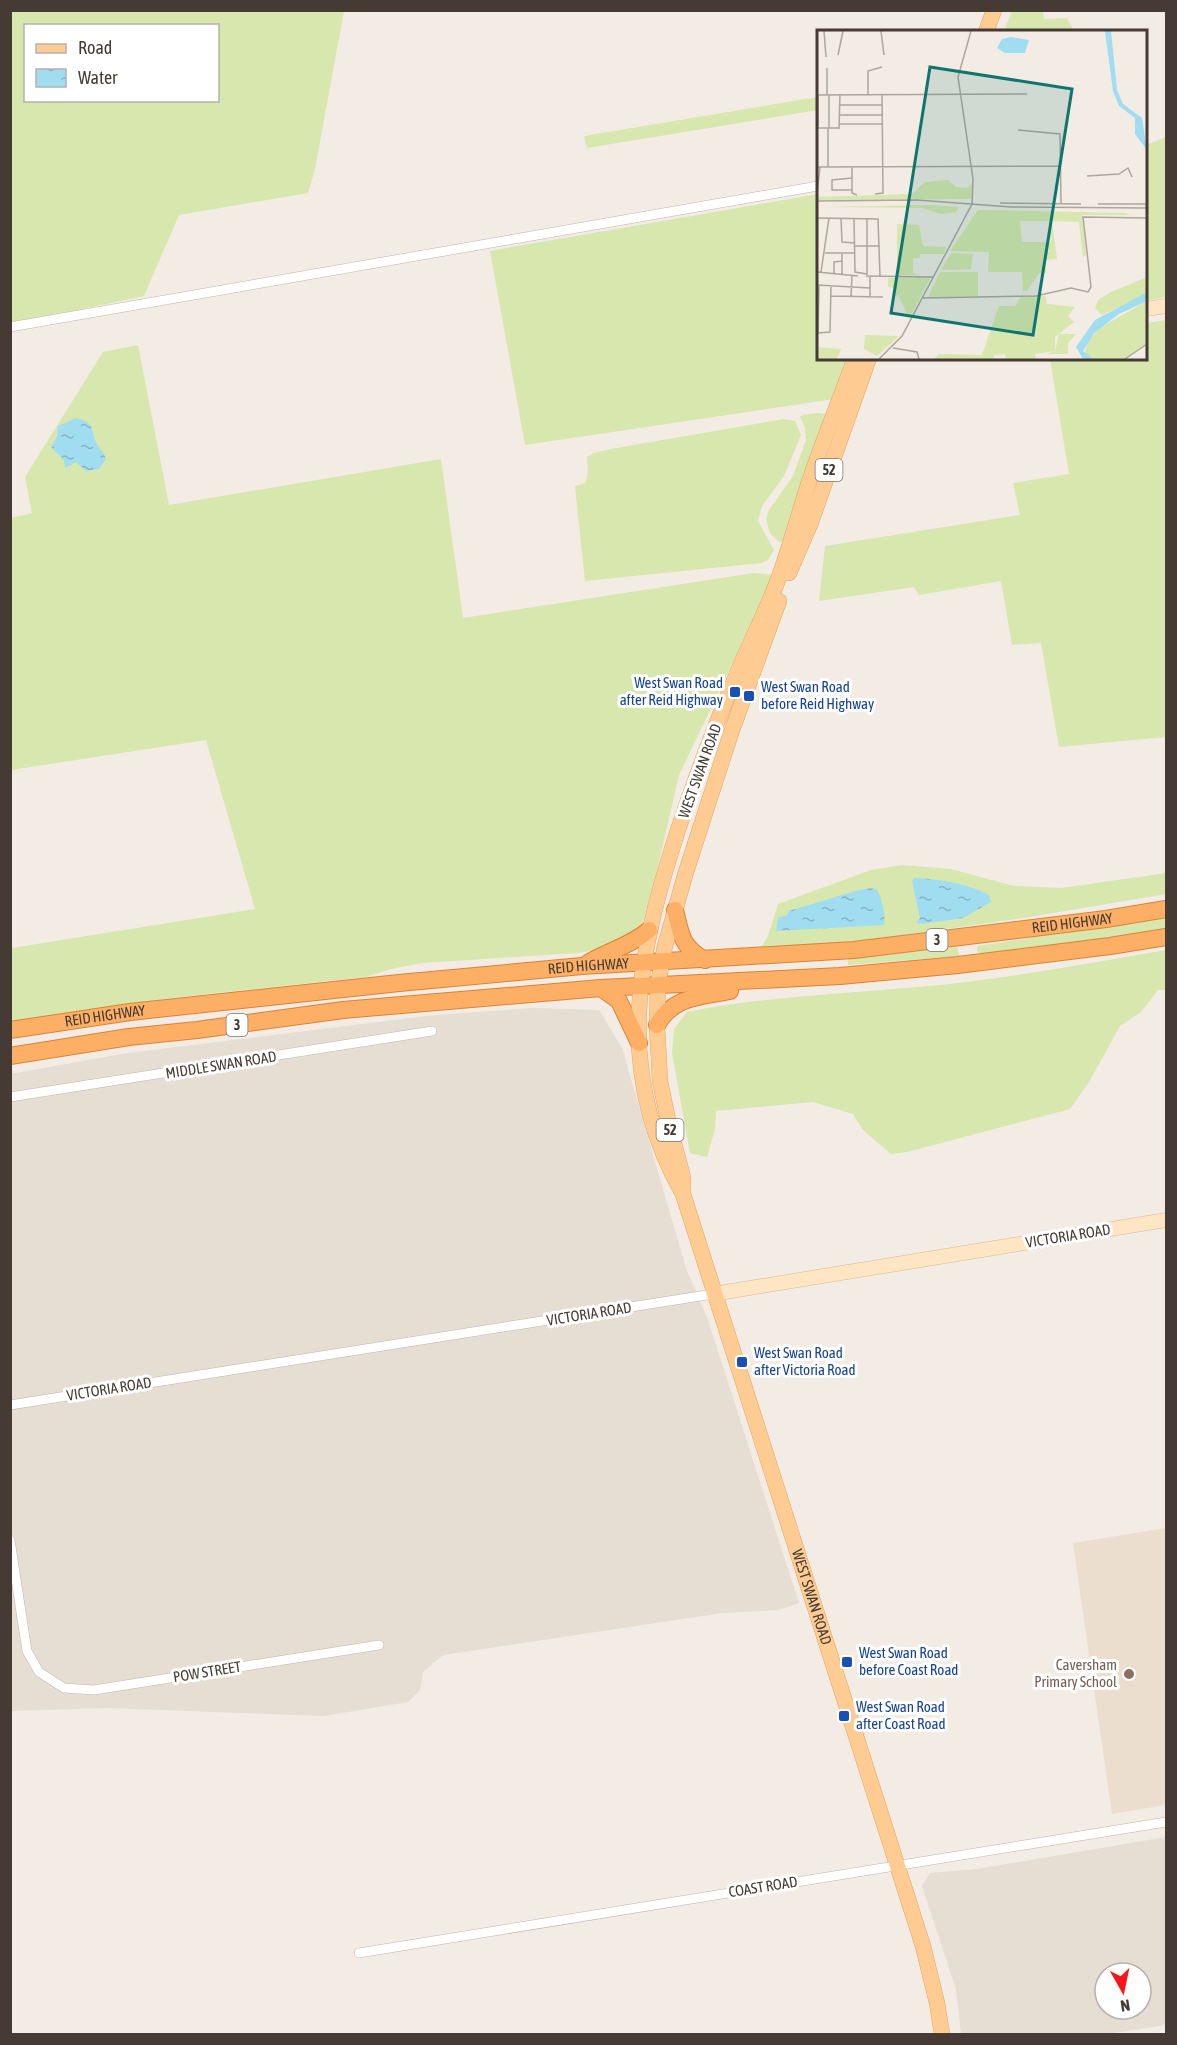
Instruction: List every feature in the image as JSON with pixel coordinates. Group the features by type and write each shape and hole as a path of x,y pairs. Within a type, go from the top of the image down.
{"highway":[{"name":"REID HIGHWAY","path":"10,1030 130,1012 399,983 582,966 854,950 1106,919 1167,909"},
{"path":"675,910 684,943 693,953 705,960"},
{"path":"582,966 632,943 649,930"},
{"name":"REID HIGHWAY","path":"10,1056 129,1037 343,1010 658,984 840,976 958,965 1167,937"},
{"path":"657,1025 663,1013 678,1003 728,991 749,981"},
{"path":"601,988 619,1001 639,1043"}],"main road":[{"path":"987,30 994,10"},
{"name":"WEST SWAN ROAD","path":"854,360 824,440 779,578 733,682 686,808 649,930 640,986 639,1043 643,1082 653,1127 666,1162 683,1194 713,1294 924,1946 942,2034"},
{"name":"WEST SWAN ROAD","path":"683,1194 683,1177 660,1081 657,1025 658,984 675,910 731,733 786,581 811,522 868,360"}],"street":[{"path":"10,327 817,186"},
{"path":"1147,309 1167,306"},
{"name":"MIDDLE SWAN ROAD","path":"10,1097 432,1031"},
{"name":"VICTORIA ROAD","path":"10,1404 1167,1220"},
{"name":"POW STREET","path":"10,1540 27,1651 39,1672 64,1688 94,1690 379,1645"},
{"name":"COAST ROAD","path":"359,1953 1167,1822"}],"shaded area":[{"path":"534,1008 599,1010 622,1048 686,1268 708,1320 799,1603 779,1610 722,1613 443,1655 423,1672 420,1690 408,1702 324,1716 106,1708 11,1711 10,1074 128,1053 435,1015"},
{"name":"Caversham Primary School","path":"1166,1528 1166,1805 1112,1814 1073,1543"},
{"path":"1166,1837 1166,2025 1107,2034 961,2034 956,1989 922,1886 930,1873 977,1869"}],"green space":[{"path":"10,11 344,11 315,169 308,193 179,215 144,296 11,324"},
{"path":"1012,11 1043,11 1044,19 1067,18 1073,30 1004,30"},
{"path":"817,97 817,110 587,148 584,136"},
{"path":"1166,137 1166,297 1147,301 1147,145"},
{"path":"817,194 817,360 850,360 834,399 525,445 490,251"},
{"path":"1166,320 1166,737 1059,747 1041,643 1012,645 1001,581 919,595 914,587 819,601 825,546 1020,515 1013,483 1069,474 1050,360 1147,360 1147,323"},
{"path":"138,345 169,505 441,459 463,618 754,573 775,575 679,775 642,926 608,948 578,953 422,963 365,977 171,998 11,1023 10,944 12,948 255,909 206,740 11,770 11,518 32,513 25,477 103,352"},
{"path":"817,413 828,414 783,541 779,542 770,533 766,519 769,510 793,476 806,440 805,428 800,417"},
{"path":"784,419 795,421 801,435 784,476 762,506 758,521 774,550 768,560 761,563 585,581 575,486 585,483 588,474 587,457 611,449"},
{"path":"902,865 951,869 1014,886 1061,888 1166,873 1166,894 1024,918 867,940 761,948 768,936 778,904 871,870"},
{"path":"1166,913 1166,929 992,954 977,951 977,946"},
{"path":"957,947 959,956 848,965 848,959"},
{"path":"1166,950 1166,990 1158,990 1141,1012 1120,1026 1089,1082 1070,1109 907,1152 891,1154 863,1130 853,1114 813,1102 716,1111 715,1129 707,1157 690,1153 672,1053 674,1029 687,1012 773,999 980,980"}],"water":[{"path":"76,418 89,424 106,459 99,469 86,471 76,462 65,468 64,460 51,447 57,437 58,426"},
{"path":"914,878 971,887 989,895 991,902 963,918 916,923 920,918 912,881"},
{"path":"871,888 877,890 880,898 884,911 884,925 776,931 778,918 787,915 789,911"}],"place":[{"name":"West Swan Road after Reid Highway","path":"735,692"},
{"name":"West Swan Road before Reid Highway","path":"749,696"},
{"name":"West Swan Road after Victoria Road","path":"742,1362"},
{"name":"West Swan Road before Coast Road","path":"847,1662"},
{"name":"Caversham Primary School","path":"1129,1674"},
{"name":"West Swan Road after Coast Road","path":"844,1716"}]}
